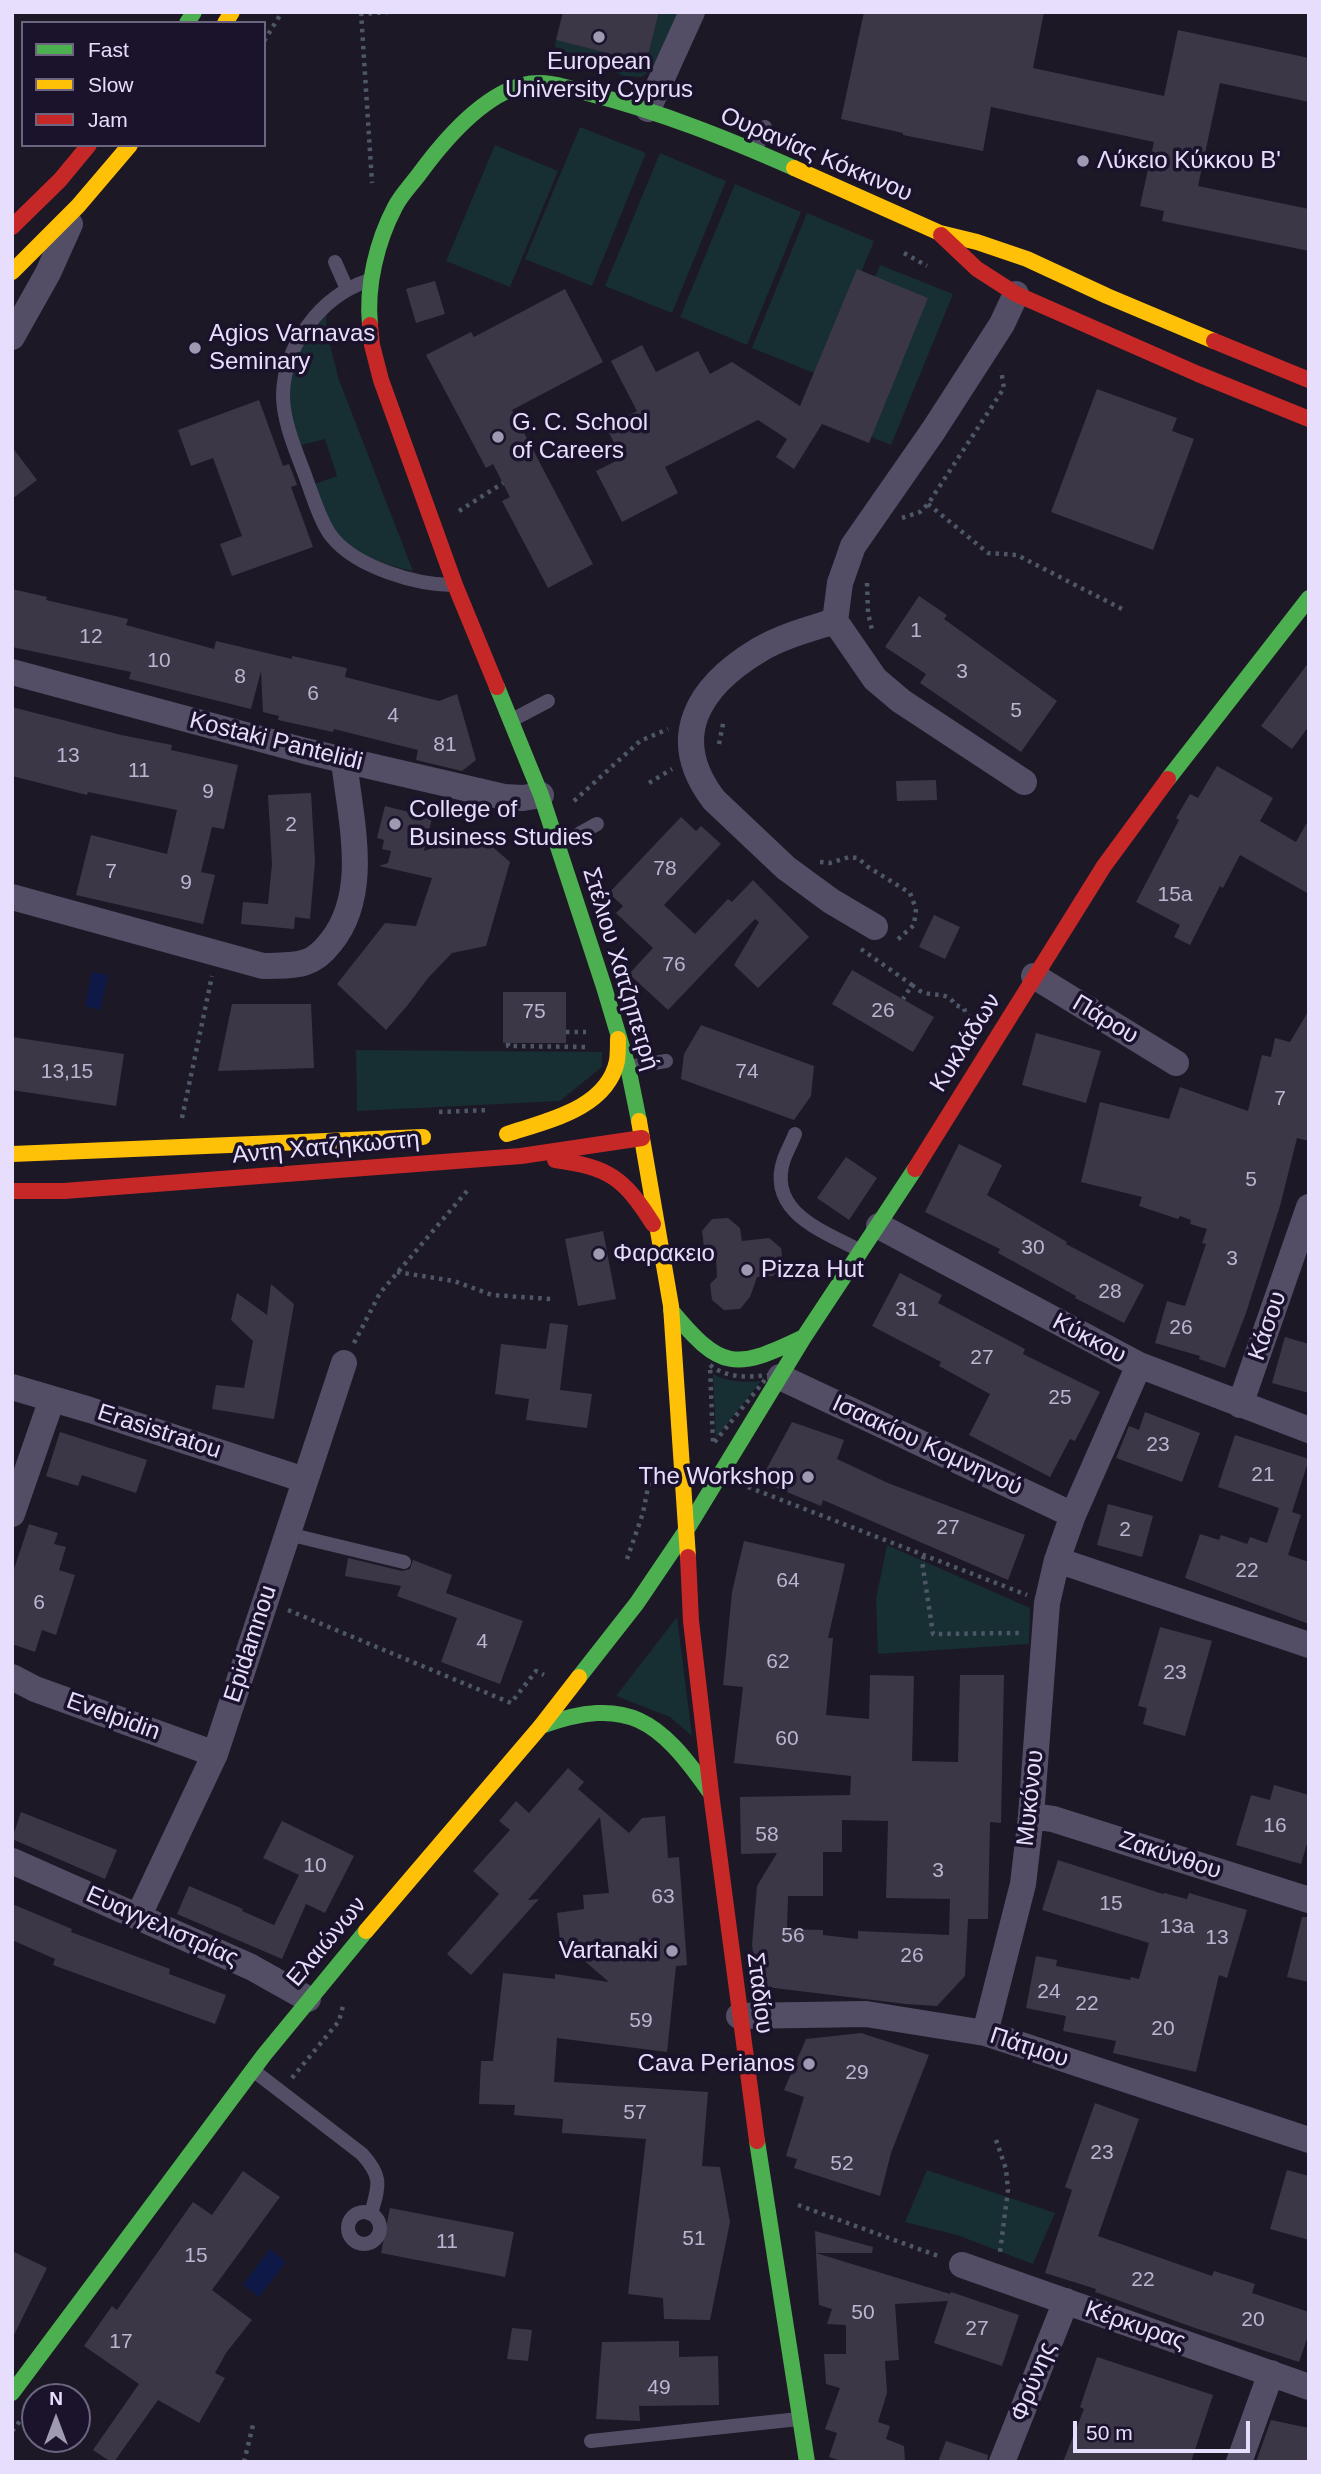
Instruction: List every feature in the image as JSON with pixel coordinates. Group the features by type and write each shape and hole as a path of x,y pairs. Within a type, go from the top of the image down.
{"main road":[{"name":"Ουρανίας Κόκκινου","path":"395,206 433,155 482,105 503,92 525,84 550,83 648,109 755,151 940,233 1027,259 1107,296 1309,380"},
{"path":"12,226 60,180 87,147"},
{"path":"12,272 78,206 128,147"},
{"name":"Στέλιου Χατζηπετρή","path":"395,206 379,247 371,280 369,316 372,345 381,380 455,585 541,795 628,1067 661,1238 671,1310 687,1529"},
{"name":"Ουρανίας Κόκκινου","path":"940,233 977,269 1016,294 1186,369 1309,419"},
{"name":"Κυκλάδων","path":"687,1529 804,1337 879,1226 1104,866 1212,720 1309,598"},
{"path":"570,1130 500,1134 558,1116 600,1094 610,1082 617,1062 618,1032"},
{"path":"596,1129 641,1131"},
{"name":"Αντη Χατζηκωστη","path":"12,1191 64,1191 521,1156 641,1131"},
{"name":"Αντη Χατζηκωστη","path":"18,1148 47,1154 438,1136"},
{"path":"521,1156 578,1162 614,1175 642,1207 661,1238"},
{"path":"671,1310 699,1344 710,1353 735,1361 758,1359 804,1337"},
{"name":"Ελαιώνων","path":"12,2393 308,1999 541,1727 637,1603 687,1529"},
{"name":"Σταδίου","path":"687,1529 691,1621 710,1793 739,2016 807,2462"},
{"path":"541,1727 581,1713 603,1712 630,1716 648,1724 674,1743 689,1759 710,1793"}],"street":[{"path":"648,109 692,12"},
{"path":"12,338 48,273 78,206"},
{"path":"1016,294 1002,324 933,431 853,546 840,583 835,621 875,679 901,701 1024,782"},
{"path":"835,621 761,649 727,673 701,701 690,734 691,748 697,771 714,800 786,868 883,940"},
{"name":"Kostaki Pantelidi","path":"12,672 344,760 504,797 541,795"},
{"path":"12,897 263,966 305,963 315,958 334,938 348,915 355,886 352,827 344,760"},
{"name":"Πάρου","path":"1034,976 1176,1063"},
{"name":"Κάσου","path":"1240,1405 1309,1207"},
{"name":"Κύκκου","path":"879,1226 1139,1365 1309,1430"},
{"name":"Epidamnou","path":"138,1916 215,1754 344,1363"},
{"path":"1139,1365 1073,1515 1057,1560 1309,1645"},
{"name":"Ισαακίου Κομνηνού","path":"780,1377 1073,1515"},
{"name":"Erasistratou","path":"12,1387 305,1480"},
{"path":"12,1514 52,1399"},
{"name":"Μυκόνου","path":"985,2033 1023,1884 1031,1816 1047,1603 1057,1560"},
{"name":"Evelpidin","path":"12,1677 35,1689 215,1754"},
{"name":"Ζακύνθου","path":"1031,1816 1053,1819 1309,1900"},
{"name":"Ευαγγελιστρίας","path":"12,1861 251,1967 308,1999"},
{"name":"Πάτμου","path":"739,2016 866,2014 985,2033 1309,2140"},
{"name":"Κέρκυρας","path":"962,2265 1309,2387"},
{"name":"Φρύνης","path":"1002,2462 1066,2301"},
{"path":"1239,2462 1271,2374"}],"lane":[{"path":"755,151 765,127"},
{"path":"335,262 347,289"},
{"path":"371,280 347,289 332,299 313,319 298,342 289,363 283,396 287,421 303,470 330,535 343,548 360,559 402,577 438,585 455,585"},
{"path":"511,720 548,701"},
{"path":"558,846 597,824"},
{"path":"587,986 604,987"},
{"path":"628,1067 666,1061"},
{"path":"795,1134 783,1160 781,1177 789,1207 802,1219 862,1252"},
{"path":"288,1534 404,1562"},
{"path":"253,2070 362,2154 376,2170 378,2190 371,2214"},
{"path":"591,2441 800,2419"}],"path":[{"path":"266,38 282,12"},
{"path":"373,192 360,13 390,12"},
{"path":"893,528 902,518 920,512 928,504 1004,388 1001,370 1003,358"},
{"path":"458,512 503,483"},
{"path":"928,504 988,553 1017,555 1122,609"},
{"path":"867,580 867,613 876,638"},
{"path":"718,748 719,735 728,711"},
{"path":"571,804 640,741 668,729"},
{"path":"649,783 672,769"},
{"path":"808,859 830,863 849,857 858,858 867,867 910,893 916,909 914,925 883,940 869,956"},
{"path":"182,1119 216,954"},
{"path":"912,985 923,992 946,995 980,1026"},
{"path":"508,1043 508,1046 591,1047"},
{"path":"344,1363 380,1293 472,1185 462,1188"},
{"path":"397,1272 454,1280 492,1295 551,1299"},
{"path":"624,1569 643,1513 651,1473"},
{"path":"752,1478 748,1487 1047,1603"},
{"path":"924,1556 922,1561 933,1634 1029,1633"},
{"path":"265,1601 511,1703 536,1671 567,1692"},
{"path":"280,2092 339,2021 344,2002"},
{"path":"996,2140 1006,2169 1008,2190 1000,2239 998,2277"},
{"path":"766,2193 962,2265"},
{"path":"244,2462 253,2425"}],"green space":[{"path":"659,12 679,12 655,69 641,77 624,76 555,47 556,40 646,63"},
{"path":"580,127 646,153 592,286 525,259"},
{"path":"495,145 558,171 510,287 446,261"},
{"path":"660,153 726,181 672,313 605,286"},
{"path":"735,184 801,212 747,345 680,317"},
{"path":"807,213 874,241 819,375 752,348"},
{"path":"880,265 953,294 891,445 819,416"},
{"path":"326,312 327,334 339,380 413,571 367,556 346,544 331,526 312,485 337,476 325,439 298,446 289,419 291,365 299,347"},
{"path":"356,1050 602,1052 602,1067 560,1101 357,1111"},
{"path":"713,1374 743,1382 761,1381 716,1438"},
{"path":"887,1545 1030,1608 1029,1644 878,1654 876,1599"},
{"path":"677,1617 692,1736 670,1717 616,1696"},
{"path":"927,2170 1055,2213 1033,2264 957,2235 905,2222"}],"water":[{"path":"92,972 108,975 100,1010 85,1006"},
{"path":"270,2249 286,2262 259,2297 243,2285"}],"building":[{"path":"563,12 659,12 646,63 556,40"},
{"path":"864,12 1044,12 1033,68 1164,96 1178,30 1309,58 1309,102 1220,83 1198,186 1309,209 1309,251 1162,221 1164,211 1140,206 1154,142 991,107 983,151 841,119"},
{"path":"857,269 928,298 869,443 822,424 794,469 776,457 787,439 758,420 665,467 678,493 622,522 596,471 622,458 606,427 637,411 611,361 642,345 656,372 698,351 710,374 732,362 800,406"},
{"path":"435,281 445,314 416,323 406,289"},
{"name":"G. C. School of Careers","path":"565,289 603,362 512,410 593,564 548,588 502,501 510,497 493,464 486,468 426,355 471,332 474,337"},
{"path":"1097,389 1177,418 1172,431 1194,439 1153,550 1051,512"},
{"path":"259,400 283,466 289,464 293,474 297,485 291,487 313,547 232,576 220,544 242,536 213,458 191,466 178,430"},
{"path":"12,447 37,480 12,499"},
{"path":"12,589 47,597 46,600 128,619 126,625 214,649 216,641 292,659 292,656 347,668 345,677 439,701 457,694 476,760 462,771 416,760 418,750 334,729 333,732 278,720 279,716 263,712 261,671 251,709 129,679 131,672 12,647"},
{"path":"919,596 947,615 944,619 1057,701 1021,752 920,683 926,674 885,647"},
{"path":"1309,662 1309,726 1292,749 1261,726"},
{"path":"12,707 172,745 171,750 238,765 224,829 212,827 201,872 215,875 203,924 76,895 91,835 167,854 177,810 88,792 87,795 12,776"},
{"path":"1217,766 1273,798 1260,821 1296,842 1309,819 1309,894 1240,855 1223,888 1220,886 1190,945 1174,937 1180,925 1136,902 1190,794 1198,798"},
{"path":"936,780 937,800 897,801 896,781"},
{"path":"311,793 315,862 310,919 295,917 294,929 241,924 243,902 268,904 272,864 268,795"},
{"path":"385,806 432,818 424,851 476,833 510,862 486,946 452,953 386,1030 337,984 385,923 416,926 432,878 379,866 388,863 391,851 382,849 384,840 377,838"},
{"path":"681,817 696,831 701,826 721,844 664,905 695,934 728,899 732,902 753,880 809,937 758,988 734,965 759,922 755,919 668,1010 629,974 653,948 616,913 623,906 609,893"},
{"path":"934,915 960,927 945,959 919,947"},
{"path":"852,970 934,1017 913,1052 832,1004"},
{"path":"503,992 566,992 566,1043 503,1043"},
{"path":"232,1004 311,1004 314,1068 218,1071"},
{"path":"1309,1010 1309,1141 1297,1138 1280,1206 1246,1313 1225,1368 1199,1359 1200,1356 1155,1343 1167,1301 1185,1306 1206,1244 1202,1243 1207,1229 1190,1224 1191,1220 1180,1216 1178,1219 1139,1206 1142,1197 1081,1182 1100,1102 1169,1119 1180,1087 1248,1111 1262,1055 1271,1057 1275,1038 1290,1042"},
{"path":"701,1025 814,1066 811,1096 794,1120 681,1079 684,1054"},
{"path":"1036,1033 1101,1051 1086,1103 1022,1085"},
{"path":"12,1037 124,1054 116,1106 12,1090"},
{"path":"959,1144 1002,1165 987,1195 1067,1242 1066,1244 1144,1285 1124,1323 998,1253 1000,1249 925,1212"},
{"path":"846,1157 877,1178 849,1220 817,1198"},
{"name":"Pizza Hut","path":"728,1218 740,1228 742,1241 769,1238 781,1248 783,1264 773,1276 757,1277 750,1297 740,1309 724,1310 712,1300 710,1284 717,1277 716,1257 704,1247 702,1231 712,1219"},
{"path":"603,1231 616,1299 578,1306 565,1239"},
{"path":"900,1273 942,1295 938,1303 1025,1349 1023,1354 1100,1392 1075,1441 1070,1439 1050,1477 969,1435 990,1394 939,1366 941,1362 872,1326"},
{"path":"271,1284 294,1304 274,1419 212,1409 216,1385 244,1388 253,1341 231,1320 237,1293 267,1315"},
{"path":"550,1323 568,1325 560,1390 592,1394 587,1428 526,1420 529,1399 495,1394 501,1344 546,1349"},
{"path":"1285,1337 1309,1344 1309,1393 1272,1383"},
{"path":"1145,1412 1200,1433 1182,1482 1116,1458 1129,1426 1139,1430"},
{"path":"792,1422 844,1440 837,1459 888,1483 1025,1535 1008,1580 823,1500 821,1506 760,1481"},
{"path":"60,1432 147,1460 136,1493 82,1475 78,1486 46,1476"},
{"path":"1235,1435 1309,1459 1292,1512 1301,1515 1288,1555 1309,1562 1309,1624 1185,1578 1200,1534 1219,1540 1221,1535 1247,1544 1250,1537 1267,1543 1279,1508 1218,1487"},
{"path":"1108,1504 1153,1516 1142,1557 1097,1545"},
{"path":"29,1524 58,1533 54,1544 66,1547 59,1570 75,1575 56,1635 42,1630 35,1652 12,1644 12,1575"},
{"path":"744,1541 845,1564 828,1638 833,1638 826,1715 869,1719 870,1675 914,1676 912,1761 958,1762 960,1675 1004,1675 1001,1823 990,1822 988,1919 968,1919 965,1976 937,2006 758,1986 752,1945 757,1886 777,1853 741,1854 740,1797 850,1795 851,1776 734,1763 743,1687 723,1685 732,1592","holes":["842,1820 888,1821 886,1898 950,1899 949,1935 858,1931 858,1939 823,1935 823,1930 787,1929 788,1896 823,1896 823,1852 842,1852"]},
{"path":"348,1558 402,1571 410,1569 413,1560 452,1575 446,1593 523,1621 500,1684 441,1662 457,1618 397,1596 401,1586 345,1576"},
{"path":"1160,1627 1212,1641 1185,1736 1143,1724 1147,1708 1138,1706"},
{"path":"568,1768 584,1782 578,1789 629,1833 642,1818 665,1816 668,1858 679,1857 687,1965 676,1966 667,2052 557,2038 554,2082 708,2092 702,2166 720,2167 730,2222 710,2320 664,2319 663,2298 628,2294 646,2139 562,2133 563,2119 514,2115 515,2105 479,2104 481,2061 493,2061 503,1973 555,1979 555,1974 609,1982 560,1940 557,1913 584,1909 583,1895 609,1893 600,1817 528,1900 539,1899 471,1975 447,1954 499,1894 473,1871 510,1830 499,1821 516,1801 529,1813"},
{"path":"1274,1785 1309,1795 1309,1837 1301,1864 1236,1845 1251,1795 1270,1800"},
{"path":"21,1812 117,1850 105,1879 12,1839"},
{"path":"282,1821 354,1856 325,1913 306,1904 282,1959 177,1914 189,1886 274,1925 299,1875 263,1858"},
{"path":"1058,1860 1163,1894 1187,1899 1189,1893 1247,1910 1227,1978 1219,1975 1196,2072 1113,2053 1116,2041 1063,2031 1066,2016 1026,2008 1036,1956 1057,1960 1056,1966 1130,1980 1131,1977 1139,1979 1149,1943 1042,1910"},
{"path":"12,1904 72,1929 71,1932 170,1969 169,1974 226,1995 215,2024 53,1965 55,1959 12,1940"},
{"path":"1302,1917 1309,1917 1309,1982 1287,1977"},
{"path":"861,2033 929,2055 891,2153 880,2196 794,2168 797,2159 786,2156 804,2097 784,2090 806,2039"},
{"path":"1095,2103 1139,2119 1098,2236 1212,2276 1214,2271 1255,2284 1252,2293 1309,2312 1309,2333 1299,2362 1195,2328 1095,2292 1096,2289 1045,2273 1072,2190 1065,2187"},
{"path":"1287,2170 1309,2176 1309,2240 1270,2229"},
{"path":"243,2171 280,2197 212,2290 252,2320 226,2353 215,2373 225,2378 199,2423 158,2400 114,2462 111,2462 93,2450 139,2384 84,2346 112,2306 117,2310 193,2202 212,2215"},
{"path":"390,2208 514,2232 505,2277 381,2253"},
{"path":"815,2231 873,2247 872,2253 816,2253"},
{"path":"12,2251 47,2268 12,2339"},
{"path":"816,2253 950,2294 951,2292 1019,2315 1002,2366 934,2343 948,2301 895,2304 899,2360 885,2361 887,2393 878,2422 890,2426 886,2439 904,2446 905,2462 844,2462 829,2457 837,2433 825,2429 840,2388 826,2384 824,2354 846,2354 846,2325 827,2324 832,2309 819,2305"},
{"path":"512,2328 532,2330 528,2361 507,2359"},
{"path":"679,2341 679,2357 718,2356 719,2405 639,2406 640,2421 596,2419 602,2342"},
{"path":"1097,2357 1213,2395 1191,2462 1063,2462 1084,2409 1080,2407"},
{"path":"1271,2420 1309,2428 1309,2462 1256,2462"},
{"path":"946,2441 988,2455 987,2462 938,2462"}],"traffic: fast":[{"path":"188,21 194,12"},
{"path":"370,325 374,264 383,234 397,203 430,160 466,120 493,99 523,85 557,85 617,101 669,118 794,168"},
{"path":"1168,779 1309,598"},
{"path":"497,687 541,795 604,987 628,1067 639,1121"},
{"path":"579,1677 637,1603 687,1529 804,1337 915,1169"},
{"path":"671,1310 703,1344 730,1359 761,1356 804,1337"},
{"path":"541,1726 597,1713 619,1714 639,1720 657,1731 674,1747 709,1791"},
{"path":"12,2393 264,2055 366,1931"},
{"path":"757,2141 807,2462"}],"traffic: slow":[{"path":"226,21 232,12"},
{"path":"12,272 78,206 128,147"},
{"path":"794,168 940,233 1027,259 1214,341"},
{"path":"507,1134 573,1111 601,1091 611,1077 617,1061 618,1039"},
{"path":"639,1121 671,1306 688,1557"},
{"path":"12,1154 423,1137"},
{"path":"366,1931 541,1726 579,1677"}],"traffic: jam":[{"path":"12,227 60,180 87,147"},
{"path":"941,235 977,269 1016,294 1198,374 1309,419"},
{"path":"370,325 381,380 455,585 497,687"},
{"path":"1214,341 1309,380"},
{"path":"915,1169 1104,866 1168,779"},
{"path":"12,1191 64,1191 521,1156 642,1138"},
{"path":"555,1160 589,1166 613,1177 633,1196 653,1224"},
{"path":"688,1557 691,1621 711,1793 757,2141"}],"place":[{"name":"European University Cyprus","path":"599,37"},
{"name":"Λύκειο Κύκκου Β'","path":"1083,161"},
{"name":"Agios Varnavas Seminary","path":"195,348"},
{"name":"G. C. School of Careers","path":"498,437"},
{"name":"College of Business Studies","path":"395,824"},
{"name":"Φαρακειο","path":"599,1254"},
{"name":"Pizza Hut","path":"747,1270"},
{"name":"The Workshop","path":"808,1477"},
{"name":"Vartanaki","path":"672,1951"},
{"name":"Cava Perianos","path":"809,2064"}]}
